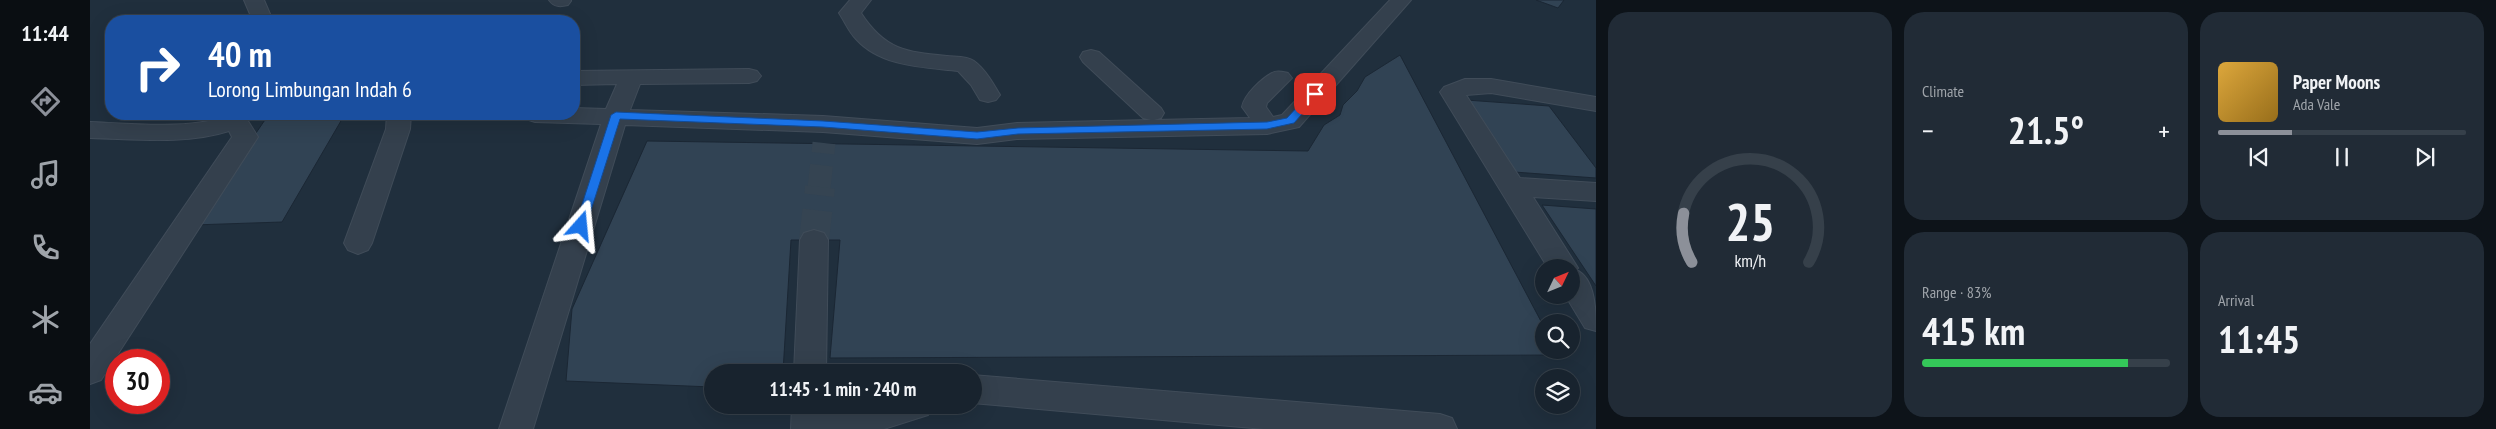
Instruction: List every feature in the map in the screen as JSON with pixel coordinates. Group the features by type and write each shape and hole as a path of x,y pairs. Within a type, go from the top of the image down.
{"street":[{"path":"254,0 260,15"},
{"path":"861,0 850,13 864,35 880,48 901,57 965,65 981,82 988,94"},
{"path":"580,115 616,115 823,134 977,136 1018,131 1267,126 1290,121 1401,0"},
{"path":"1091,57 1152,113"},
{"path":"580,78 749,76"},
{"path":"516,429 616,115 631,78"},
{"path":"1267,126 1254,107 1256,101 1280,78"},
{"path":"1557,259 1452,92 1465,86 1491,86 1589,103 1596,124"},
{"path":"1073,114 1152,113 1267,126"},
{"path":"90,130 197,131 223,126 235,120"},
{"path":"90,370 245,137 240,120"},
{"path":"358,243 398,129 399,120"},
{"path":"1512,187 1596,192"},
{"path":"810,364 814,240"},
{"path":"1580,294 1596,319"},
{"path":"982,390 1440,429"},
{"path":"808,429 809,414"},
{"path":"830,429 884,414"}],"building":[{"path":"1536,0 1564,0 1558,8"},
{"path":"1400,55 1537,314 1535,314 1535,355 830,358 840,240 791,240 783,364 704,364 704,387 566,381 572,309 647,141 1308,151 1324,125 1340,115 1343,105 1357,91 1365,77"},
{"path":"1466,100 1549,106 1596,168 1596,178 1514,172"},
{"path":"265,120 342,120 282,222 193,225"},
{"path":"1542,205 1596,209 1596,286 1580,262 1580,259 1578,259"}],"tunnel":[{"path":"819,188 824,143"},
{"path":"814,240 820,187"}],"route":[{"path":"581,226 616,115 823,124 977,136 1018,131 1267,126 1290,121 1315,94"}]}
